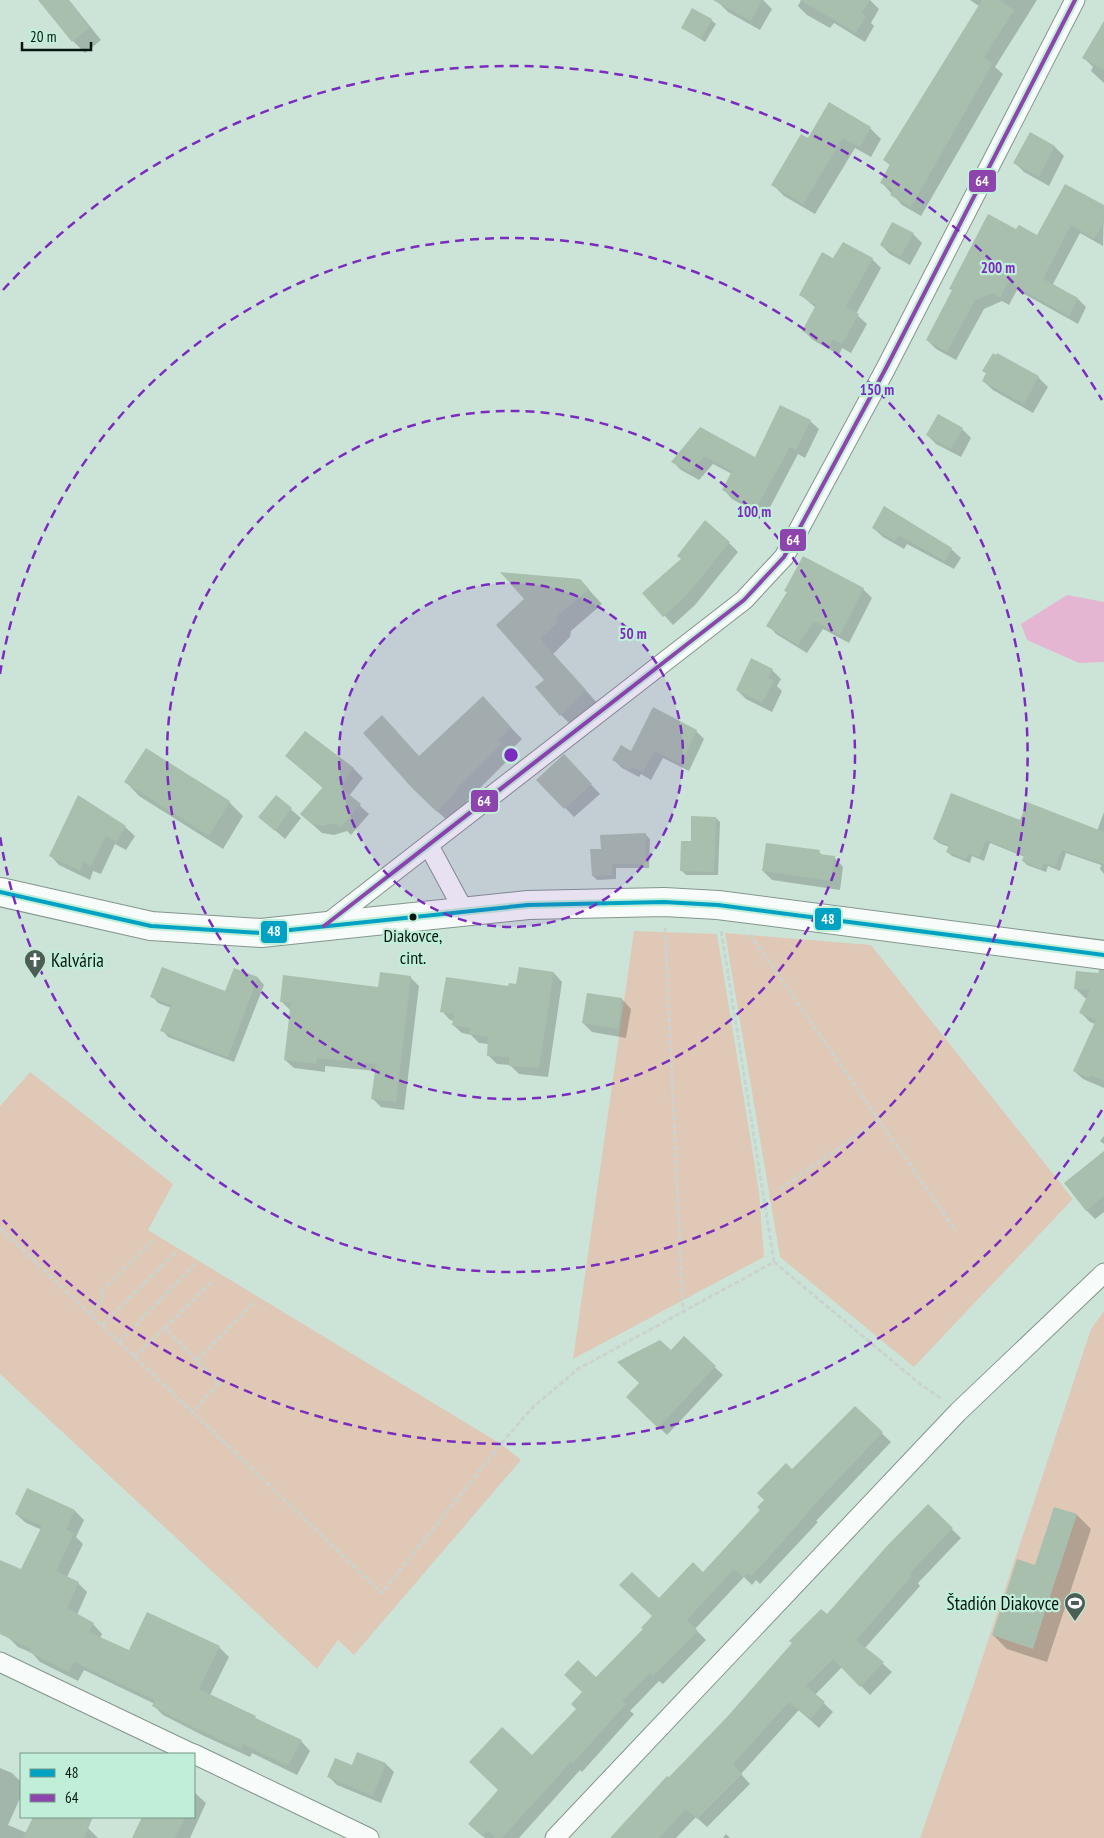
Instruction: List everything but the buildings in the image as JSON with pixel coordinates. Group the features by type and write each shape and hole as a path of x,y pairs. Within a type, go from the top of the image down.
{"street":[{"path":"324,926 744,600 784,557 886,368 1076,0"},
{"path":"429,846 464,911"},
{"path":"0,892 151,926 261,933 528,904 664,902 718,905 1104,955"},
{"path":"555,1838 958,1412 1104,1273"},
{"path":"0,1662 192,1753"},
{"path":"195,1754 369,1838"}],"path":[{"path":"664,902 683,1312"},
{"path":"718,905 774,1262 920,1384 958,1412"},
{"path":"748,929 956,1231"},
{"path":"780,1189 879,1120"},
{"path":"0,1228 382,1594 501,1444 532,1408 578,1369 774,1262"},
{"path":"89,1314 104,1297 100,1293 154,1238"},
{"path":"102,1325 175,1253"},
{"path":"120,1342 195,1264"},
{"path":"134,1357 213,1280"},
{"path":"197,1360 255,1301"},
{"path":"165,1328 219,1383 193,1412"}],"shaded area":[{"path":"1067,595 1104,602 1104,662 1079,663 1027,640 1021,624"},
{"path":"634,931 717,934 759,1191 764,1257 573,1359"},
{"path":"725,933 871,945 1073,1199 914,1367 780,1257"},
{"path":"30,1072 173,1184 148,1230 501,1444 521,1460 354,1655 338,1640 317,1669 0,1374 0,1106"},
{"path":"1104,1311 1104,1838 920,1838 971,1692 1091,1329"}],"transit line":[{"name":"64","path":"324,926 744,600 784,557 886,368 1075,0"},
{"name":"48","path":"0,892 151,926 261,933 528,905 664,902 718,905 1104,955"}],"place":[{"name":"Diakovce, cint.","path":"413,917"},
{"name":"Kalvária","path":"35,979"},
{"name":"Štadión Diakovce","path":"1075,1622"}]}
